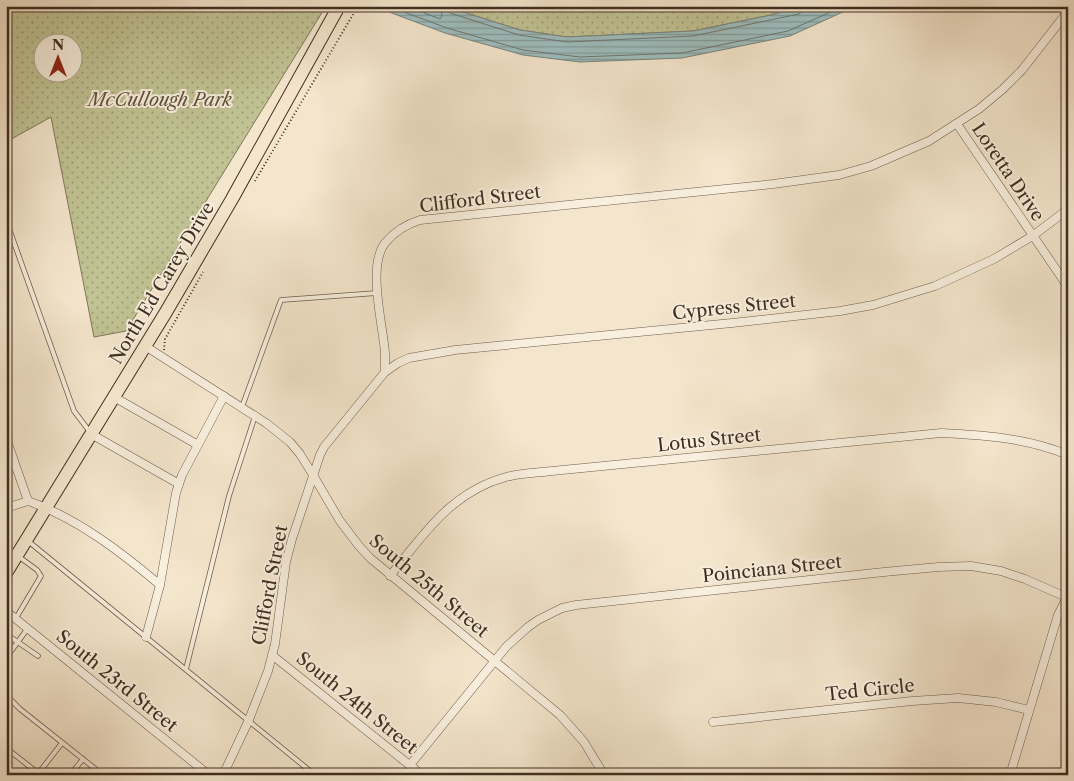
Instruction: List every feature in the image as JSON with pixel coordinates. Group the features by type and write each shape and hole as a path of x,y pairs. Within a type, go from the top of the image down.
{"main road":[{"name":"North Ed Carey Drive","path":"6,573 92,434 232,199 339,6"}],"street":[{"name":"Clifford Street","path":"223,775 248,722 268,671 276,644 290,547 313,474 324,447 385,372 377,264 384,244 400,229 409,223 420,220 773,184 839,175 871,166 901,155 929,141 957,124 1003,89 1022,70 1068,11"},
{"name":"Loretta Drive","path":"957,124 1068,287"},
{"name":"Cypress Street","path":"385,372 409,358 447,351 732,323 873,306 935,286 994,259 1034,235 1068,209"},
{"name":"South 25th Street","path":"145,346 255,416 290,442 313,474 349,534 370,558 560,715 584,742 604,775"},
{"path":"146,637 160,585 178,484 224,396"},
{"path":"114,397 198,445"},
{"name":"Lotus Street","path":"390,576 432,524 455,502 478,487 507,477 941,433 991,436 1027,442 1068,456"},
{"path":"92,434 178,484"},
{"path":"6,438 28,501"},
{"path":"6,508 28,501 46,507 68,518 120,553 160,585"},
{"name":"Poinciana Street","path":"410,766 513,641 538,620 562,608 884,572 971,566 1001,571 1067,596"},
{"path":"1010,775 1058,615 1067,596"},
{"name":"South 23rd Street","path":"6,610 209,775"},
{"name":"South 24th Street","path":"272,655 422,775"},
{"name":"Ted Circle","path":"713,722 958,698 996,702 1030,710"}],"lane":[{"path":"6,220 74,410 92,434"},
{"path":"242,408 281,300 378,292"},
{"path":"186,669 229,496 255,416"},
{"path":"27,539 315,775"},
{"path":"16,618 42,576 37,570 17,556"},
{"path":"6,658 8,652 28,628"},
{"path":"6,634 38,656"},
{"path":"6,695 20,709 103,775"},
{"path":"6,748 37,774 62,743"},
{"path":"70,775 83,759"}],"path":[{"path":"252,186 358,6"},
{"path":"163,357 165,339 203,272"}],"green space":[{"name":"McCullough Park","path":"6,6 326,6 126,331 94,337 51,117 6,142"},
{"path":"444,6 804,6 771,15 693,31 567,37 520,30"}],"water":[{"path":"373,6 444,6 520,30 567,37 693,31 771,15 804,6 856,6 790,36 682,58 580,62 523,55 445,33"}]}
